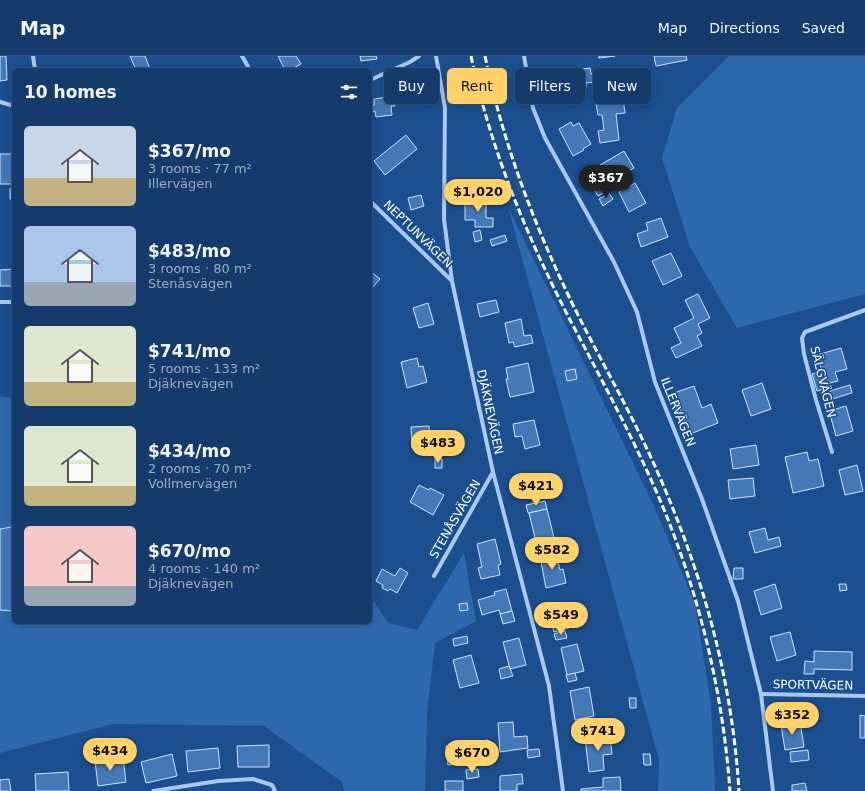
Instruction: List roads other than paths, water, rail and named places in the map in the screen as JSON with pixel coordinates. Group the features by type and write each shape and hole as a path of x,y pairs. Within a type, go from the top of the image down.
{"street":[{"path":"34,56 35,68"},
{"path":"242,56 249,68"},
{"path":"372,79 410,62 419,56"},
{"name":"DJÄKNEVÄGEN","path":"436,56 445,108 444,219 452,281 493,472 549,686 563,791"},
{"name":"ILLERVÄGEN","path":"524,56 533,108 545,138 614,262 637,312 655,382 702,499 738,601 761,694 773,791"},
{"path":"0,102 12,105"},
{"name":"NEPTUNVÄGEN","path":"372,203 452,281"},
{"path":"0,302 12,302"},
{"name":"SÄLGVÄGEN","path":"832,452 816,400 804,354 802,338 806,332 865,310"},
{"name":"STENÅSVÄGEN","path":"434,576 493,472"},
{"name":"SPORTVÄGEN","path":"761,694 865,696"},
{"path":"153,791 218,781 253,779 272,785 275,791"}],"railway":[{"path":"471,56 488,123 510,188 523,220 567,314 643,462 678,546 700,614 716,684 727,755 730,791"},
{"path":"485,56 501,121 533,216 574,307 628,410 658,473 689,550 713,628 722,668 730,708 739,791"}]}
